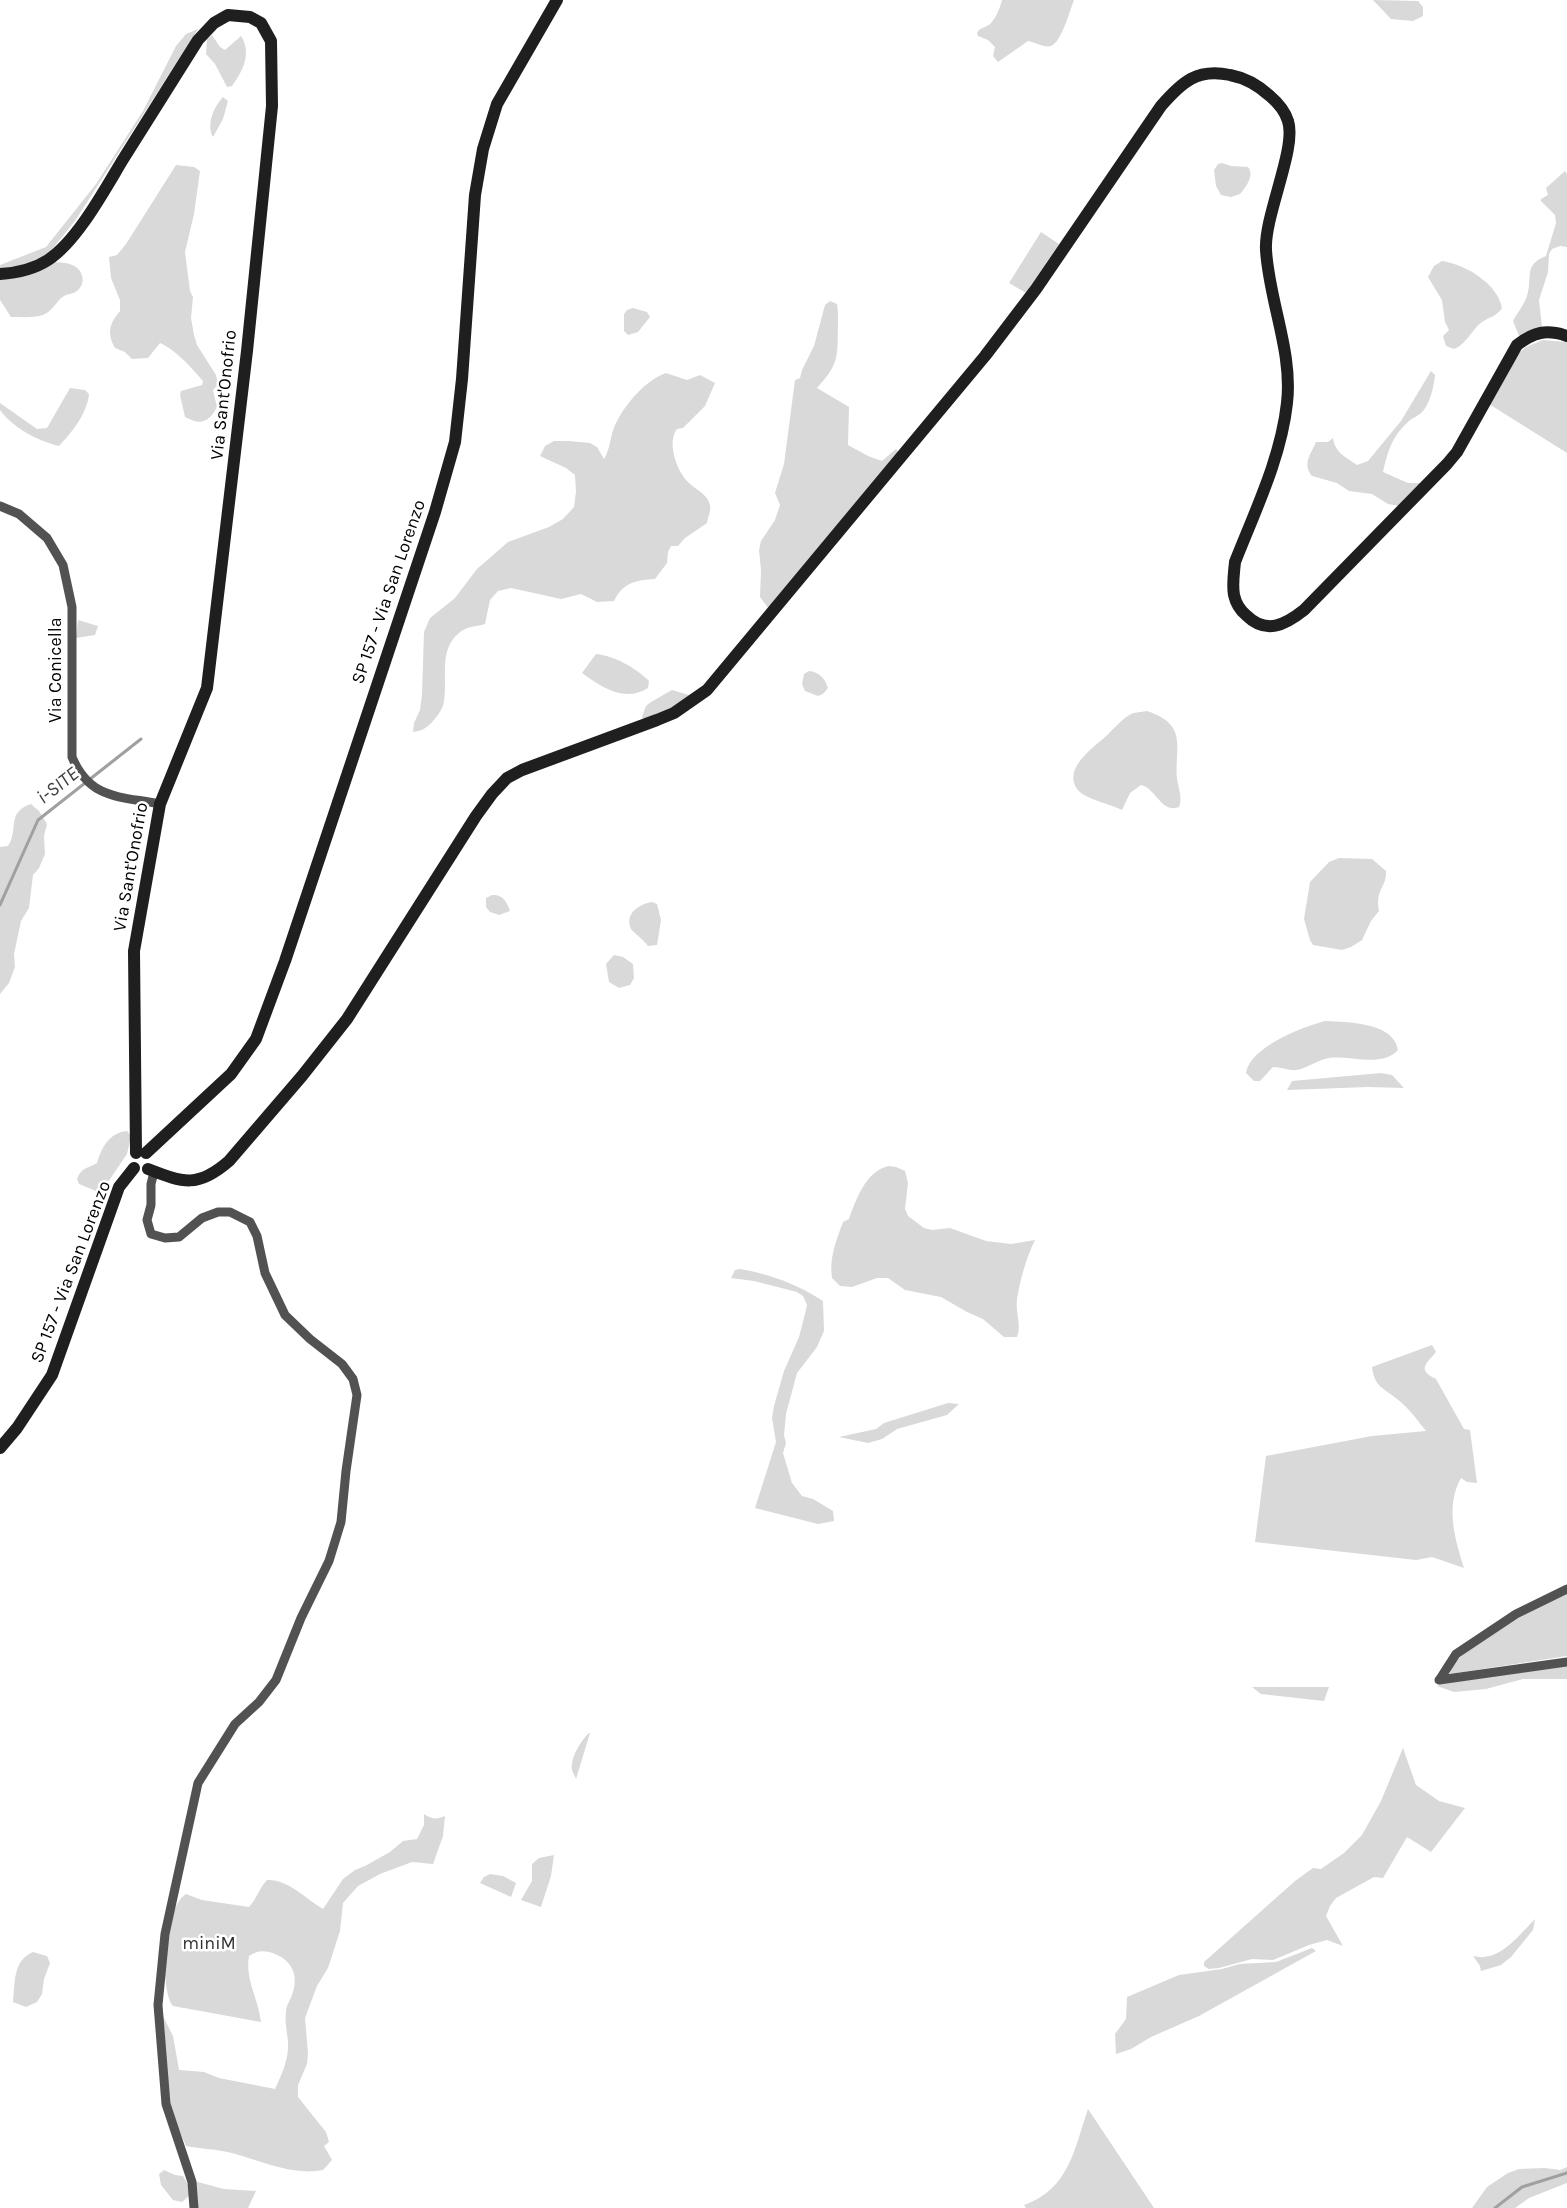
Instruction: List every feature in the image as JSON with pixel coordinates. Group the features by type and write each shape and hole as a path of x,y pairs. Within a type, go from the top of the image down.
{"street":[{"name":"SP 157 - Via San Lorenzo","path":"141,1153 231,1074 256,1039 285,962 435,512 455,442 462,379 475,195 483,149 497,104 557,0"},
{"name":"Via Sant'Onofrio","path":"0,274 13,274 29,269 48,260 67,243 101,195 198,40 214,23 228,15 237,15 250,17 261,23 271,41 272,106 247,351 207,688 160,804 134,951 141,1153"},
{"path":"194,2208 192,2182 166,2104 158,2005 165,1934 198,1783 235,1724 259,1702 276,1680 301,1618 329,1561 341,1522 357,1395 353,1379 342,1364 310,1339 285,1315 265,1273 257,1236 250,1222 230,1212 218,1212 202,1218 179,1237 165,1238 151,1233 147,1220 152,1205 151,1170 152,1161 141,1153 131,1162 139,1172 151,1170 184,1181 200,1180 216,1172 237,1152 347,1019 476,816 507,778 552,757 665,717 707,690 986,356 1036,289 1161,106 1177,87 1196,75 1214,71 1257,85 1277,102 1289,122 1289,140 1268,229 1266,248 1270,286 1288,369 1287,405 1281,441 1235,562 1233,581 1234,597 1240,609 1252,621 1263,627 1279,625 1290,621 1304,610 1447,464 1457,452 1517,345 1531,334 1540,332 1554,331 1567,336"},
{"name":"Via Conicella","path":"0,506 19,514 47,538 63,565 72,607 72,757 77,769 92,786 103,793 160,804"},
{"name":"SP 157 - Via San Lorenzo","path":"0,1448 52,1375 119,1187 134,1168"},
{"path":"1567,1589 1516,1614 1456,1654 1438,1680 1567,1662"}],"green space":[{"path":"1002,0 1074,0 1062,33 1055,44 1046,46 1028,41 998,62 993,56 995,47 977,33 992,22"},
{"path":"1373,0 1418,1 1423,7 1423,16 1413,21 1391,19"},
{"path":"198,29 75,221 49,253 26,264 0,269 0,265 46,247 96,184 143,111 176,46 186,34"},
{"path":"212,35 220,47 225,50 241,36 244,42 245,62 232,86 227,87 215,64 206,54 207,39"},
{"path":"223,97 228,101 223,119 213,137 210,127 212,116"},
{"path":"1218,164 1248,167 1250,170 1249,181 1240,194 1231,197 1221,195 1216,186 1214,170"},
{"path":"176,165 194,167 200,171 194,214 185,252 190,291 193,297 191,318 194,335 197,345 216,375 218,385 213,390 217,407 208,419 200,422 185,417 180,395 181,391 202,385 203,381 183,359 160,343 148,358 132,359 125,352 115,348 110,333 111,324 120,311 120,300 111,278 109,257 117,255 126,244"},
{"path":"1565,171 1567,174 1567,247 1560,246 1552,249 1549,254 1548,272 1539,300 1542,327 1519,336 1513,321 1527,296 1531,268 1534,263 1546,256 1556,223 1555,215 1541,199 1548,195 1546,188"},
{"path":"1041,232 1059,244 1026,293 1009,283"},
{"path":"1442,261 1461,266 1487,283 1499,299 1502,308 1496,315 1478,325 1462,344 1454,349 1446,346 1443,336 1449,330 1445,322 1442,300 1428,277 1434,266"},
{"path":"54,262 70,264 79,270 83,280 80,288 64,296 43,315 11,317 0,300 0,278"},
{"path":"830,301 837,304 836,357 830,371 817,388 849,407 848,445 882,461 896,449 900,454 769,609 760,597 759,550 761,541 775,520 780,505 775,493 784,464 795,380 800,378 814,346 825,305"},
{"path":"633,308 647,312 650,317 638,332 628,335 624,331 624,314"},
{"path":"1543,340 1567,342 1567,453 1489,404 1519,353 1526,347"},
{"path":"1431,371 1435,375 1428,404 1398,433 1388,452 1383,472 1408,483 1421,483 1400,506 1388,504 1372,494 1349,491 1337,483 1312,476 1308,463 1316,442 1328,442 1333,438 1339,451 1357,465 1368,461 1401,421"},
{"path":"666,373 687,380 700,375 715,383 705,406 683,428 677,429 673,441 676,463 683,476 703,494 710,505 707,523 685,538 678,546 671,546 667,563 655,579 631,583 614,601 597,602 581,594 561,599 511,588 498,591 490,600 485,624 465,629 452,640 446,656 443,707 429,726 413,732 422,695 424,632 430,618 455,598 477,569 508,542 549,527 563,519 574,507 575,475 566,468 540,456 545,446 554,441 590,443 597,447 604,459 614,427 625,408 651,381"},
{"path":"70,388 85,390 89,394 88,401 78,422 59,446 26,433 5,417 0,410 0,403 37,429 47,428"},
{"path":"78,620 98,626 95,635 76,638"},
{"path":"596,654 610,657 632,667 649,681 648,688 631,694 622,694 597,683 582,673"},
{"path":"809,671 819,674 825,681 828,688 823,694 818,696 805,691 802,684 804,674"},
{"path":"672,690 689,695 674,710 644,721 642,717 646,706"},
{"path":"1147,711 1169,723 1177,737 1177,778 1181,800 1179,807 1168,807 1141,785 1130,793 1122,810 1080,793 1074,781 1074,774 1081,759 1125,718 1133,713"},
{"path":"31,804 39,811 47,824 44,836 45,854 33,875 29,908 21,921 14,954 15,967 9,983 0,994 0,847 8,846 18,812"},
{"path":"1339,858 1372,859 1386,871 1379,898 1379,911 1371,921 1362,940 1342,950 1313,945 1304,919 1310,882 1329,862"},
{"path":"492,895 504,899 510,911 499,915 490,912 486,907 486,898"},
{"path":"652,902 657,904 661,920 657,945 648,946 631,929 629,923 634,910"},
{"path":"614,955 623,957 633,964 634,978 630,985 619,988 609,982 606,964"},
{"path":"1325,1021 1356,1023 1379,1029 1395,1041 1398,1050 1391,1055 1374,1060 1329,1058 1297,1070 1273,1067 1260,1081 1254,1081 1246,1073 1257,1055 1267,1047 1291,1033"},
{"path":"1381,1073 1392,1075 1404,1088 1287,1090 1292,1081"},
{"path":"127,1131 131,1136 127,1154 104,1188 96,1191 79,1184 77,1179 81,1172 97,1163 107,1142 115,1135"},
{"path":"888,1166 905,1171 908,1183 905,1209 908,1216 924,1228 932,1230 950,1228 986,1241 1011,1244 1035,1240 1018,1292 1017,1337 1004,1337 983,1319 941,1297 905,1290 888,1278 877,1278 852,1287 840,1286 832,1278 832,1257 843,1222 849,1219 858,1195 867,1180 880,1169"},
{"path":"735,1270 783,1280 823,1301 824,1331 817,1347 797,1373 786,1414 784,1435 786,1443 783,1453 792,1483 802,1496 813,1499 833,1511 834,1521 818,1524 755,1508 776,1442 772,1418 774,1406 784,1371 799,1337 807,1305 803,1296 797,1292 754,1281 731,1278"},
{"path":"1432,1345 1436,1352 1425,1366 1426,1373 1436,1379 1464,1429 1470,1430 1477,1483 1467,1482 1461,1478 1453,1500 1453,1523 1464,1568 1432,1557 1416,1560 1255,1542 1266,1456 1372,1436 1426,1431 1405,1406 1380,1386 1375,1379 1372,1367"},
{"path":"948,1403 959,1404 947,1415 897,1429 882,1439 868,1443 839,1437 876,1429 884,1423"},
{"path":"1567,1593 1567,1656 1450,1674 1455,1663 1482,1640"},
{"path":"1567,1666 1567,1679 1523,1679 1486,1689 1454,1692 1437,1686 1442,1683"},
{"path":"1252,1687 1329,1687 1324,1701 1261,1694"},
{"path":"589,1733 576,1779 572,1770 574,1755"},
{"path":"1403,1748 1416,1785 1439,1801 1465,1808 1431,1852 1407,1837 1383,1878 1374,1877 1336,1898 1326,1916 1343,1946 1327,1940 1273,1960 1252,1959 1209,1969 1204,1966 1204,1962 1295,1881 1313,1868 1321,1869 1344,1853 1362,1835 1381,1801"},
{"name":"miniM","path":"424,1814 434,1818 445,1816 443,1836 433,1864 412,1862 380,1874 358,1886 343,1903 340,1931 328,1968 317,1986 305,2018 308,2053 307,2064 298,2085 298,2097 326,2132 329,2142 324,2146 332,2160 323,2170 300,2171 277,2167 226,2152 186,2146 167,2101 161,2012 173,2036 179,2070 204,2072 219,2078 275,2089 287,2054 286,2010 295,1982 293,1970 286,1961 272,1953 258,1952 249,1956 248,1965 261,2022 173,2006 166,1983 166,1948 173,1914 179,1902 186,1894 202,1900 249,1907 267,1880 289,1886 323,1909 343,1879 355,1870 390,1852 403,1841 417,1839 424,1825"},
{"path":"554,1855 551,1876 541,1907 521,1900 532,1881 532,1864 539,1858"},
{"path":"490,1874 503,1876 516,1883 511,1897 480,1883"},
{"path":"1535,1919 1533,1930 1511,1957 1501,1965 1481,1971 1473,1956 1491,1956 1500,1952"},
{"path":"1312,1948 1316,1951 1199,2016 1116,2054 1115,2034 1126,2019 1127,1997 1179,1975 1240,1964 1276,1962"},
{"path":"33,1952 47,1956 50,1963 44,1979 42,1994 37,2002 26,2007 13,2002 15,1980 18,1966 26,1956"},
{"path":"1088,2109 1154,2208 1026,2208 1024,2205 1051,2189 1068,2166"},
{"path":"1567,2167 1567,2183 1529,2198 1515,2208 1472,2208 1487,2187 1508,2173 1519,2169 1560,2170"},
{"path":"164,2170 183,2176 189,2186 190,2195 182,2202 173,2200 161,2185 159,2174"},
{"path":"194,2181 224,2189 256,2191 248,2208 197,2208"}],"waterway":[{"name":"i-SITE","path":"0,905 38,820 141,739"},
{"path":"1495,2208 1522,2187 1567,2173"}]}
